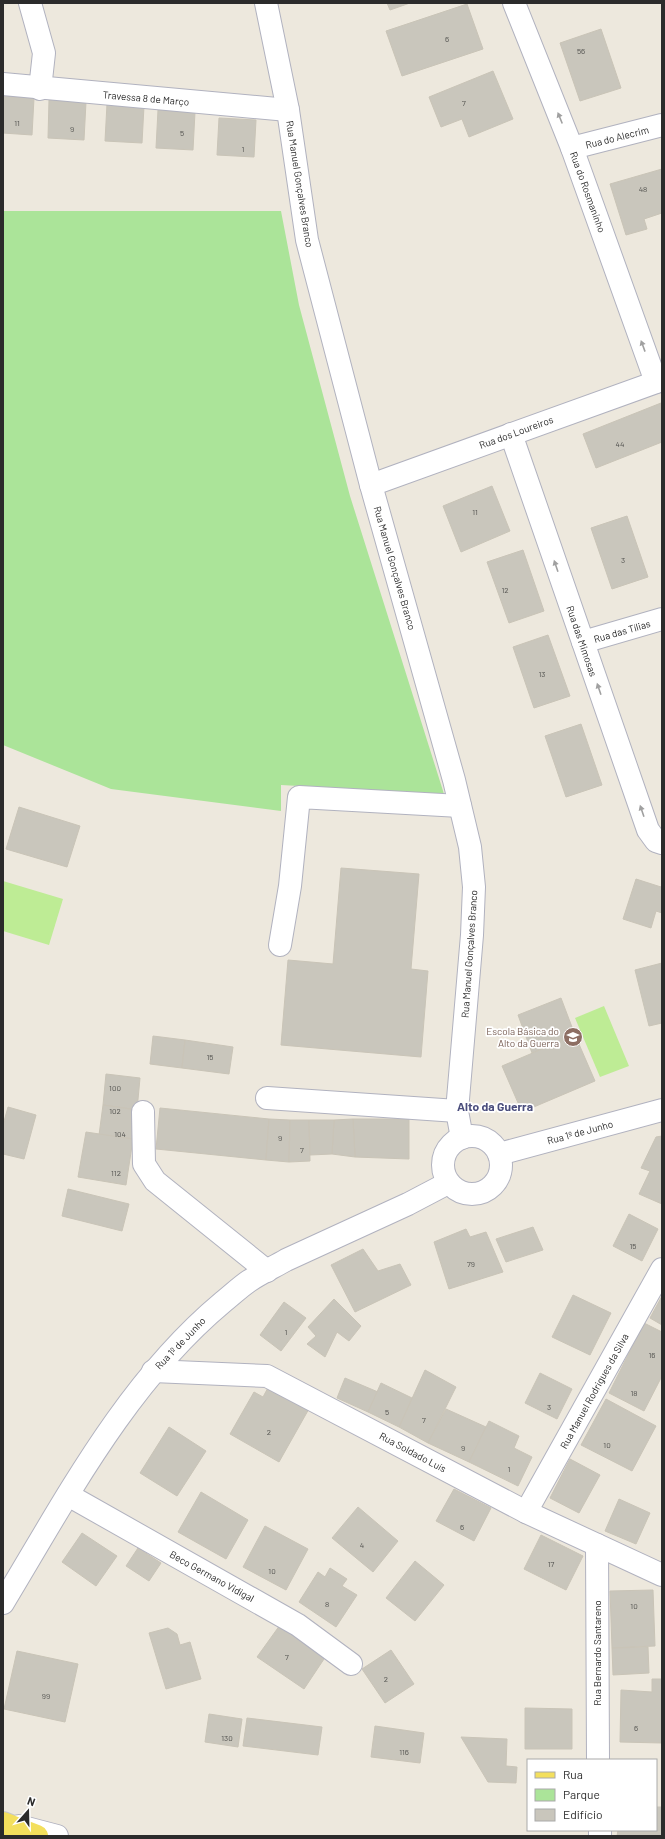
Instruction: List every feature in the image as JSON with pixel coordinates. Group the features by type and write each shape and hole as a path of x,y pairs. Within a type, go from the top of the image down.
{"main road":[{"path":"3,1822 37,1836"}],"street":[{"path":"30,3 44,53 40,89"},
{"name":"Rua Manuel Gonçalves Branco","path":"266,3 288,110 307,240 371,485 470,847 474,888 472,935 457,1110 462,1138"},
{"name":"Rua do Rosmaninho","path":"514,3 572,148 659,381"},
{"name":"Travessa 8 de Março","path":"3,84 40,89 288,110"},
{"name":"Rua do Alecrim","path":"572,148 662,125"},
{"name":"Rua dos Loureiros","path":"371,485 659,381"},
{"name":"Rua das Mimosas","path":"511,434 648,830 656,841 662,843"},
{"name":"Rua das Tílias","path":"583,642 662,619"},
{"path":"280,945 290,886 299,797 460,806"},
{"path":"267,1098 457,1110"},
{"name":"Rua 1º de Junho","path":"498,1154 662,1110"},
{"path":"143,1112 144,1164 155,1181 267,1271"},
{"path":"472,1136 483,1138 492,1144 498,1154 501,1165 499,1178 492,1187 481,1193 469,1195 457,1191 448,1183 443,1170 444,1157 450,1146 462,1138 472,1136"},
{"name":"Rua 1º de Junho","path":"3,1603 68,1496 117,1421 154,1371 197,1324 249,1281 286,1260 408,1204 448,1183"},
{"name":"Rua Manuel Rodrigues da Silva","path":"526,1512 662,1269"},
{"name":"Rua Soldado Luís","path":"154,1371 267,1376 526,1512 662,1575"},
{"name":"Beco Germano Vidigal","path":"68,1496 298,1625 351,1664"},
{"name":"Rua Bernardo Santareno","path":"597,1545 598,1759"},
{"path":"3,1822 57,1836"}],"green space":[{"path":"3,211 281,211 299,305 350,496 444,794 281,785 281,811 111,789 3,745"},
{"path":"3,881 63,899 49,945 3,931"},
{"path":"604,1006 629,1066 600,1077 575,1018"}],"building":[{"path":"387,3 410,3 390,10"},
{"path":"467,4 483,49 402,76 386,31"},
{"path":"601,29 621,88 580,101 560,43"},
{"path":"493,71 513,119 469,137 462,119 441,127 429,97"},
{"path":"3,96 34,98 32,135 3,133"},
{"path":"49,100 86,102 84,140 48,138"},
{"path":"107,104 144,106 142,143 105,141"},
{"path":"158,110 195,112 193,150 156,148"},
{"path":"219,118 256,120 254,157 217,155"},
{"path":"662,169 662,213 644,219 647,229 626,235 610,184"},
{"path":"661,403 662,442 596,468 583,434"},
{"path":"492,486 510,531 461,552 443,506"},
{"path":"627,516 648,577 612,589 591,528"},
{"path":"523,550 544,611 509,623 487,562"},
{"path":"548,635 570,696 534,708 513,647"},
{"path":"581,724 602,785 566,797 545,736"},
{"path":"19,807 80,826 67,867 6,849"},
{"path":"341,868 419,874 411,969 428,971 421,1057 281,1045 288,960 333,964"},
{"path":"636,879 661,887 662,884 662,913 656,911 651,928 623,919"},
{"path":"662,963 662,1023 649,1026 635,970"},
{"path":"561,998 575,1035 532,1053 518,1015"},
{"path":"575,1035 595,1081 522,1112 502,1066"},
{"path":"153,1036 185,1040 182,1068 150,1064"},
{"path":"185,1040 233,1047 229,1074 182,1068"},
{"path":"106,1074 140,1078 137,1110 103,1105"},
{"path":"103,1105 137,1110 133,1139 99,1135"},
{"path":"8,1107 36,1115 24,1159 3,1154 3,1125"},
{"path":"160,1108 269,1119 266,1160 156,1149"},
{"path":"269,1119 290,1120 289,1162 266,1160"},
{"path":"353,1119 409,1119 409,1159 355,1157"},
{"path":"353,1119 355,1157 332,1154 334,1120"},
{"path":"290,1120 309,1120 310,1161 289,1162"},
{"path":"309,1120 334,1120 332,1154 310,1155"},
{"path":"86,1132 133,1139 126,1185 78,1177"},
{"path":"662,1136 662,1204 639,1194 650,1171 641,1168 656,1137"},
{"path":"68,1189 129,1204 122,1231 62,1216"},
{"path":"629,1214 658,1229 642,1261 613,1246"},
{"path":"533,1227 543,1250 506,1262 496,1239"},
{"path":"466,1229 470,1237 486,1232 503,1272 449,1289 434,1242"},
{"path":"363,1249 378,1271 400,1264 411,1285 355,1312 331,1265"},
{"path":"573,1295 611,1313 590,1355 552,1337"},
{"path":"662,1296 662,1325 650,1318"},
{"path":"334,1299 361,1326 349,1341 337,1332 325,1357 307,1344 316,1336 308,1327"},
{"path":"284,1302 306,1318 281,1351 260,1335"},
{"path":"644,1323 662,1332 662,1376 644,1411 609,1393"},
{"path":"425,1370 456,1387 428,1443 399,1427"},
{"path":"540,1373 572,1389 557,1419 525,1403"},
{"path":"345,1378 378,1392 368,1412 337,1398"},
{"path":"381,1383 412,1398 399,1427 368,1412"},
{"path":"270,1384 310,1407 279,1462 230,1434 254,1392 263,1397"},
{"path":"606,1399 656,1426 632,1471 581,1445"},
{"path":"446,1409 486,1427 469,1462 428,1443"},
{"path":"489,1421 519,1436 514,1448 532,1457 518,1486 469,1462"},
{"path":"169,1427 206,1451 177,1496 140,1473"},
{"path":"570,1459 600,1475 579,1513 550,1498"},
{"path":"454,1489 491,1508 474,1541 436,1521"},
{"path":"201,1492 248,1520 226,1559 178,1532"},
{"path":"619,1499 650,1513 636,1544 605,1531"},
{"path":"358,1507 398,1541 373,1572 332,1538"},
{"path":"265,1526 308,1549 286,1590 243,1567"},
{"path":"82,1533 117,1556 96,1586 62,1562"},
{"path":"541,1535 583,1556 566,1590 524,1569"},
{"path":"138,1548 161,1563 149,1581 126,1566"},
{"path":"415,1561 444,1585 415,1621 386,1598"},
{"path":"330,1568 347,1579 342,1586 357,1595 336,1627 299,1602 318,1572 325,1577"},
{"path":"653,1590 655,1646 612,1648 610,1591"},
{"path":"280,1625 326,1656 304,1689 257,1657"},
{"path":"168,1628 177,1634 180,1645 190,1642 201,1679 166,1689 149,1633"},
{"path":"648,1647 649,1673 613,1675 612,1648"},
{"path":"391,1650 414,1684 385,1703 362,1669"},
{"path":"17,1651 78,1664 65,1722 4,1709"},
{"path":"652,1679 662,1679 662,1743 620,1742 621,1690 652,1692"},
{"path":"525,1708 572,1709 572,1749 525,1749"},
{"path":"209,1714 242,1719 238,1747 205,1742"},
{"path":"247,1718 322,1727 318,1755 243,1746"},
{"path":"375,1726 424,1733 420,1763 371,1757"},
{"path":"461,1737 507,1739 506,1766 517,1767 516,1783 488,1782"},
{"path":"657,1807 662,1807 662,1836 617,1836 618,1831 657,1831"}],"place":[{"name":"Escola Básica do Alto da Guerra","path":"573,1037"}],"district":[{"name":"Alto da Guerra","path":"495,1107"}]}
